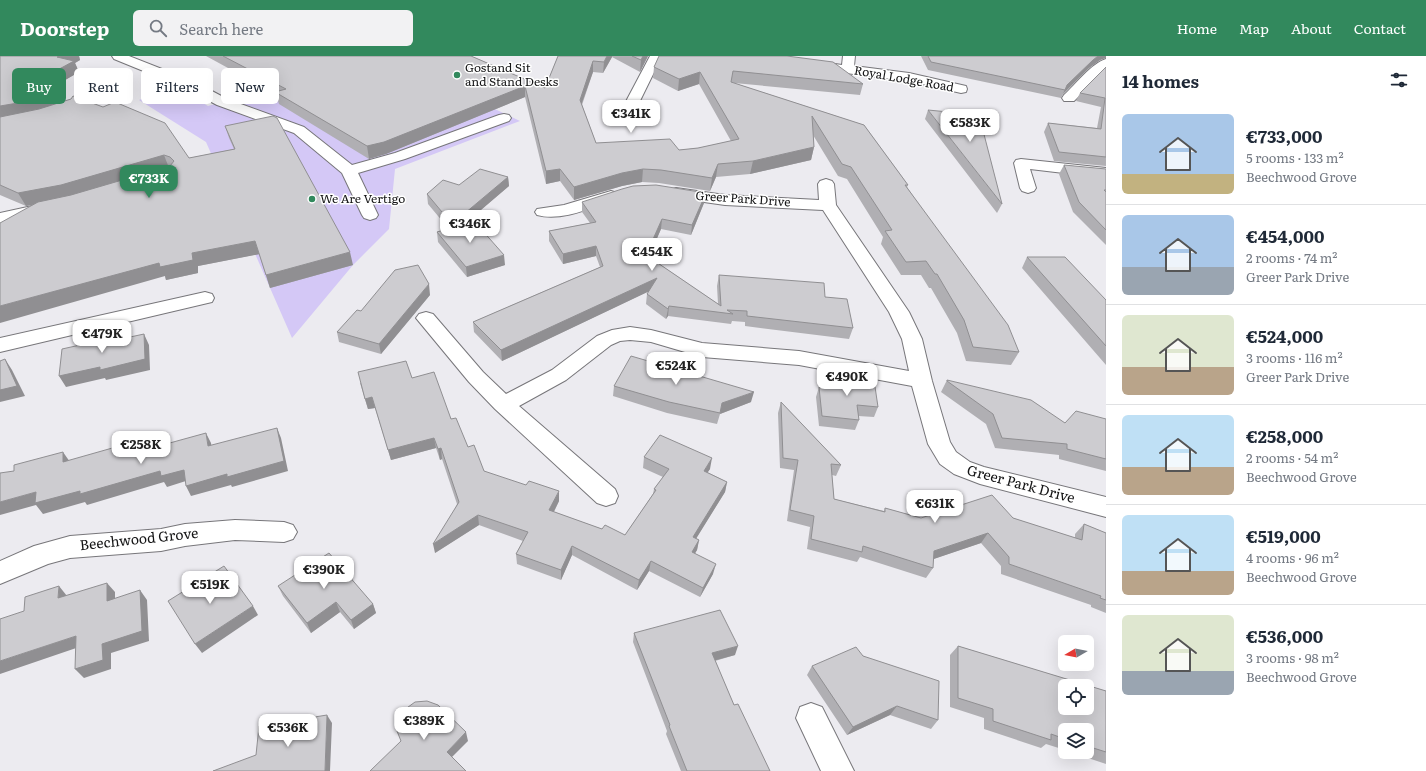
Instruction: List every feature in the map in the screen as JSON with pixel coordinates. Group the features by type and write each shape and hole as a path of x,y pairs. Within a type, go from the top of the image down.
{"street":[{"path":"118,56 190,84 222,102 299,130 349,171 370,215"},
{"path":"629,109 656,56"},
{"name":"Royal Lodge Road","path":"847,69 849,56"},
{"path":"1069,98 1106,63"},
{"name":"Royal Lodge Road","path":"801,64 909,78 961,88"},
{"path":"349,171 400,156 504,118"},
{"path":"1028,188 1021,163 1106,173"},
{"name":"Greer Park Drive","path":"826,184 828,205 899,312 912,339 921,381 939,444 948,458 962,468 980,475 1106,507"},
{"name":"Greer Park Drive","path":"658,189 725,200 828,205"},
{"path":"542,212 565,210 628,190"},
{"path":"0,218 59,206"},
{"path":"0,345 80,326 130,317 205,298"},
{"path":"426,318 476,377 503,404 606,496"},
{"path":"503,404 539,388 581,359 600,343 618,335 632,333 651,336 700,350 798,358 921,381"},
{"name":"Beechwood Grove","path":"0,573 43,554 70,547 161,540 191,534 235,530 284,532"},
{"path":"811,718 838,771"}],"shaded area":[{"name":"We Are Vertigo","path":"384,56 520,121 395,169 389,229 353,265 292,338 206,142 145,104 205,104 208,106 221,102 221,104 279,104 279,83 336,64"}],"building":[{"path":"0,56 60,56 57,57 74,61 61,68 12,68 12,104 0,106"},
{"path":"223,56 471,56 545,88 558,56 607,56 604,62 593,61 580,100 596,143 670,139 679,150 698,148 739,139 700,72 679,79 654,67 659,56 787,56 833,62 863,84 733,71 731,82 864,125 908,185 905,185 1008,325 1019,352 973,347 964,320 937,274 935,274 926,261 906,262 885,231 892,230 851,167 842,164 812,116 814,147 753,161 718,164 712,178 661,170 643,169 622,173 574,187 560,169 546,171 525,86 384,142 367,146 279,94 279,91 286,89 279,85 279,68 246,68"},
{"path":"632,56 643,56 641,60"},
{"path":"928,56 1098,56 1067,85 1065,90 931,62"},
{"path":"1106,67 1106,157 1059,152 1048,123 1101,129 1105,98 1080,93"},
{"path":"74,96 74,104 95,104 103,107 110,104 120,104 165,123 189,158 235,149 225,126 273,116 277,118 350,252 266,275 255,241 192,253 193,260 160,267 159,263 0,306 0,223 38,202 71,195 170,166 174,161 170,157 164,155 61,185 18,193 0,185 0,117 55,104 66,104 66,101"},
{"path":"928,110 979,115 1002,204"},
{"path":"1064,165 1106,169 1106,190 1104,190 1106,192 1106,230 1079,202"},
{"path":"480,169 508,177 452,224 427,194 443,180 459,185"},
{"path":"656,185 706,193 692,225 662,219 646,255 721,306 719,275 824,283 825,297 847,299 853,328 747,316 747,311 727,310 733,314 669,306 668,309 647,294 657,278 501,350 473,322 603,266 596,246 563,254 549,231 596,222 582,202 633,186"},
{"path":"474,221 504,255 466,267 437,232"},
{"path":"1027,257 1065,257 1106,300 1106,346"},
{"path":"418,265 429,284 379,344 337,332 357,310 361,311 395,270"},
{"path":"144,334 145,359 100,370 100,367 59,376 62,349 121,336 121,339"},
{"path":"631,356 754,392 722,403 720,413 669,402 614,386"},
{"path":"5,359 17,386 0,390 0,361"},
{"path":"406,361 412,378 434,372 451,419 456,418 468,447 474,445 484,471 526,485 529,481 559,491 549,510 602,529 605,525 625,535 656,490 654,489 669,469 644,457 660,435 712,458 704,471 727,482 693,537 699,540 692,552 716,564 703,588 651,561 639,580 572,546 561,570 516,554 528,532 478,515 433,544 459,502 441,448 438,449 434,438 388,450 372,397 365,399 358,372"},
{"path":"827,374 874,380 878,407 857,405 859,420 822,416 819,387 828,388"},
{"path":"947,380 1031,400 1065,423 1076,411 1106,419 1106,459 1067,449 1067,444 1002,438 993,414"},
{"path":"781,402 841,465 831,464 834,499 885,512 885,508 921,518 992,495 1013,518 1082,540 1084,524 1106,533 1106,600 1100,598 1101,596 1009,564 1009,557 988,533 934,551 933,568 863,546 862,552 811,539 814,516 790,510 798,460 783,458"},
{"path":"277,428 284,461 227,477 227,474 186,486 184,470 161,476 160,471 80,494 80,491 35,503 36,492 0,502 0,473 14,471 14,465 63,452 63,462 137,441 137,452 206,433 208,446"},
{"path":"329,553 373,604 351,620 336,602 307,623 278,586"},
{"path":"224,566 253,606 195,644 168,601"},
{"path":"107,583 107,601 140,590 142,631 102,644 103,660 75,669 76,636 0,661 0,619 24,611 25,597 59,586 58,598"},
{"path":"720,610 738,646 712,653 734,705 738,704 770,771 687,771 634,633"},
{"path":"958,646 1067,679 1058,679 1058,715 1094,715 1094,687 1106,691 1106,752 1094,748 1094,723 1058,723 1058,736 1051,734 1051,740 993,721 993,709 958,698"},
{"path":"856,647 863,656 939,681 938,720 897,706 853,727 812,666"},
{"path":"427,701 438,705 466,732 447,752 466,771 370,771 401,741 397,731 398,720 404,710 415,702"},
{"path":"327,715 325,771 213,771 256,755 259,726"}],"place":[{"name":"Gostand Sit and Stand Desks","path":"457,75"},
{"name":"We Are Vertigo","path":"312,199"}]}
